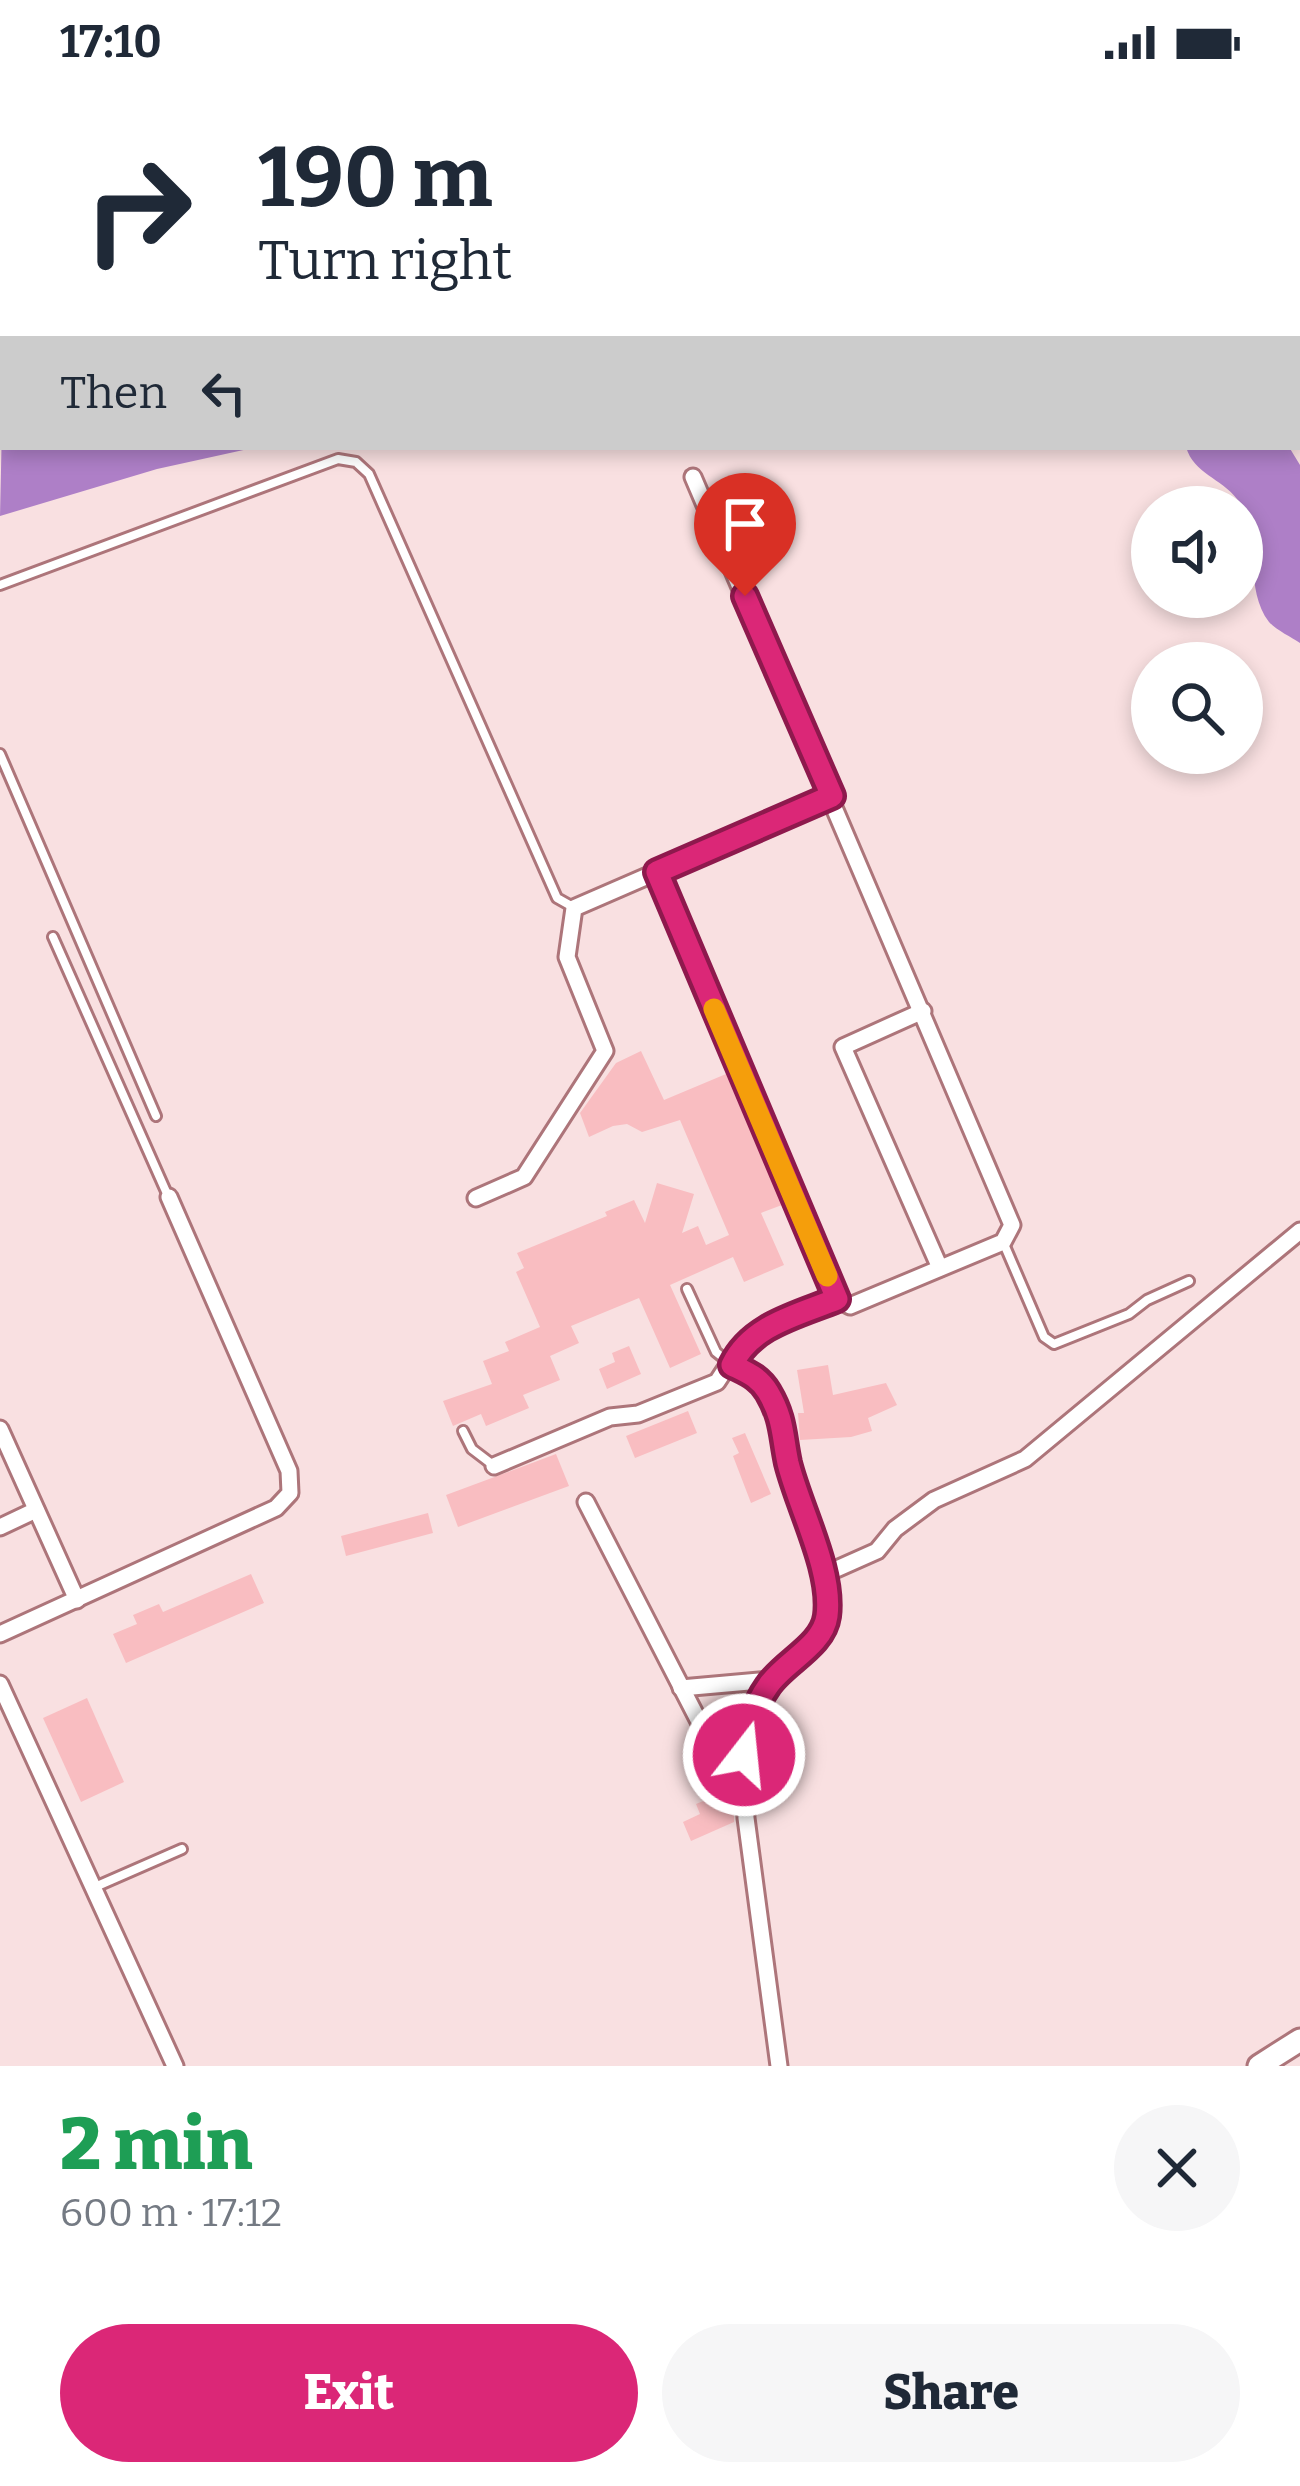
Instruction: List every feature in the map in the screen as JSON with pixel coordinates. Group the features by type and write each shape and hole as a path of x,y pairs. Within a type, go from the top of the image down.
{"street":[{"path":"657,872 837,1299 850,1306 1003,1242 1012,1225 693,477"},
{"path":"476,1198 524,1177 605,1051 567,957 574,908 832,796"},
{"path":"922,1011 843,1047 940,1268"},
{"path":"0,1634 276,1508 290,1493 290,1471 169,1197"},
{"path":"823,1575 877,1551 895,1529 934,1500 1025,1459 1300,1231"},
{"path":"494,1466 610,1417 638,1414 717,1382 740,1347 759,1331 837,1299"},
{"path":"732,1365 759,1378 786,1430 787,1459 823,1575 827,1616 819,1636 771,1680 750,1721 744,1755 744,1798 779,2066"},
{"path":"0,1429 77,1600"},
{"path":"586,1502 723,1768 744,1798"},
{"path":"0,1527 37,1510"},
{"path":"681,1688 771,1680"},
{"path":"0,1684 175,2066"},
{"path":"1259,2066 1300,2040"}],"lane":[{"path":"0,585 338,459 356,462 369,474 557,898 574,908"},
{"path":"0,754 156,1115"},
{"path":"53,937 169,1197"},
{"path":"1003,1242 1044,1337 1054,1344 1129,1314 1189,1281"},
{"path":"687,1289 716,1352 732,1365"},
{"path":"464,1431 472,1449 494,1466"},
{"path":"93,1887 182,1849"}],"shaded area":[{"path":"1,450 243,450 157,469 0,516"},
{"path":"1187,450 1291,450 1300,465 1300,643 1272,625 1263,612 1263,486 1223,486 1195,464"}],"building":[{"path":"641,1051 664,1100 726,1074 782,1205 761,1213 784,1265 744,1282 733,1257 670,1285 701,1354 670,1368 639,1298 571,1326 579,1343 550,1356 560,1380 523,1395 529,1408 486,1426 481,1414 453,1426 443,1401 492,1384 483,1361 509,1351 505,1342 540,1327 516,1272 524,1268 517,1253 634,1200 645,1223 657,1183 694,1194 682,1233 698,1226 706,1245 729,1235 680,1120 642,1132 627,1124 613,1126 589,1137 580,1113 616,1063"},
{"path":"629,1346 641,1374 607,1389 599,1369 615,1362 612,1353"},
{"path":"828,1365 833,1395 886,1383 897,1405 868,1418 872,1431 800,1440 798,1413 804,1413 797,1370"},
{"path":"688,1411 697,1433 635,1458 626,1436"},
{"path":"745,1433 771,1494 751,1503 733,1456 739,1453 732,1438"},
{"path":"556,1454 569,1486 458,1527 446,1495"},
{"path":"428,1513 433,1533 346,1556 341,1536"},
{"path":"251,1574 264,1603 126,1663 113,1634 137,1624 133,1615 159,1604 163,1612"},
{"path":"87,1698 124,1782 81,1802 43,1718"},
{"path":"725,1792 734,1806 734,1822 691,1841 683,1822 700,1814 696,1804"}],"slow traffic":[{"path":"714,1009 827,1276"}],"route":[{"path":"744,1755 750,1721 771,1680 819,1636 827,1616 823,1575 787,1459 786,1430 759,1378 732,1365 740,1347 759,1331 837,1299 657,872 832,796 745,596"}]}
